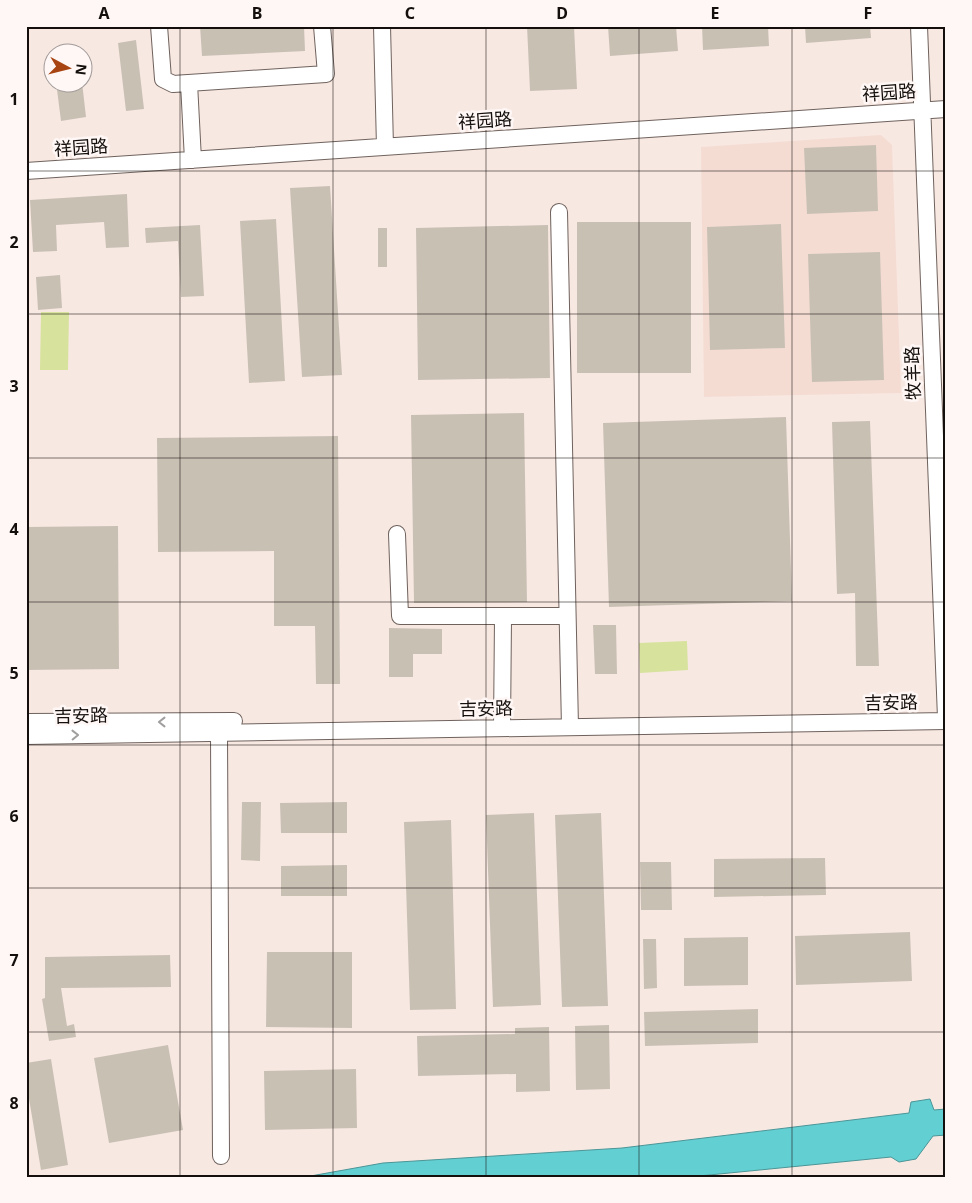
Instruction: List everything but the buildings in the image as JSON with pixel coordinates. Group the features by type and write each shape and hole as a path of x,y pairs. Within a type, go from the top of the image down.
{"street":[{"path":"159,26 163,79 173,84 326,74 322,26"},
{"path":"382,26 385,147"},
{"name":"牧羊路","path":"919,26 946,719"},
{"path":"189,83 193,160"},
{"name":"祥园路","path":"26,171 946,108"},
{"path":"559,212 570,721"},
{"path":"397,534 400,616 503,618 567,616"},
{"path":"502,722 503,618"},
{"name":"吉安路","path":"570,721 946,710"},
{"name":"吉安路","path":"26,722 502,722 946,719"},
{"name":"吉安路","path":"26,736 219,733 502,722"},
{"path":"219,733 222,1156"}],"shaded area":[{"path":"881,135 892,145 901,393 704,397 701,147"}],"green space":[{"path":"41,312 69,312 68,370 40,370"},
{"path":"687,641 688,670 640,673 639,643"}],"water":[{"path":"930,1099 934,1110 946,1109 946,1135 933,1136 916,1159 899,1162 891,1157 689,1177 305,1177 383,1163 622,1148 909,1113 911,1102"}]}
